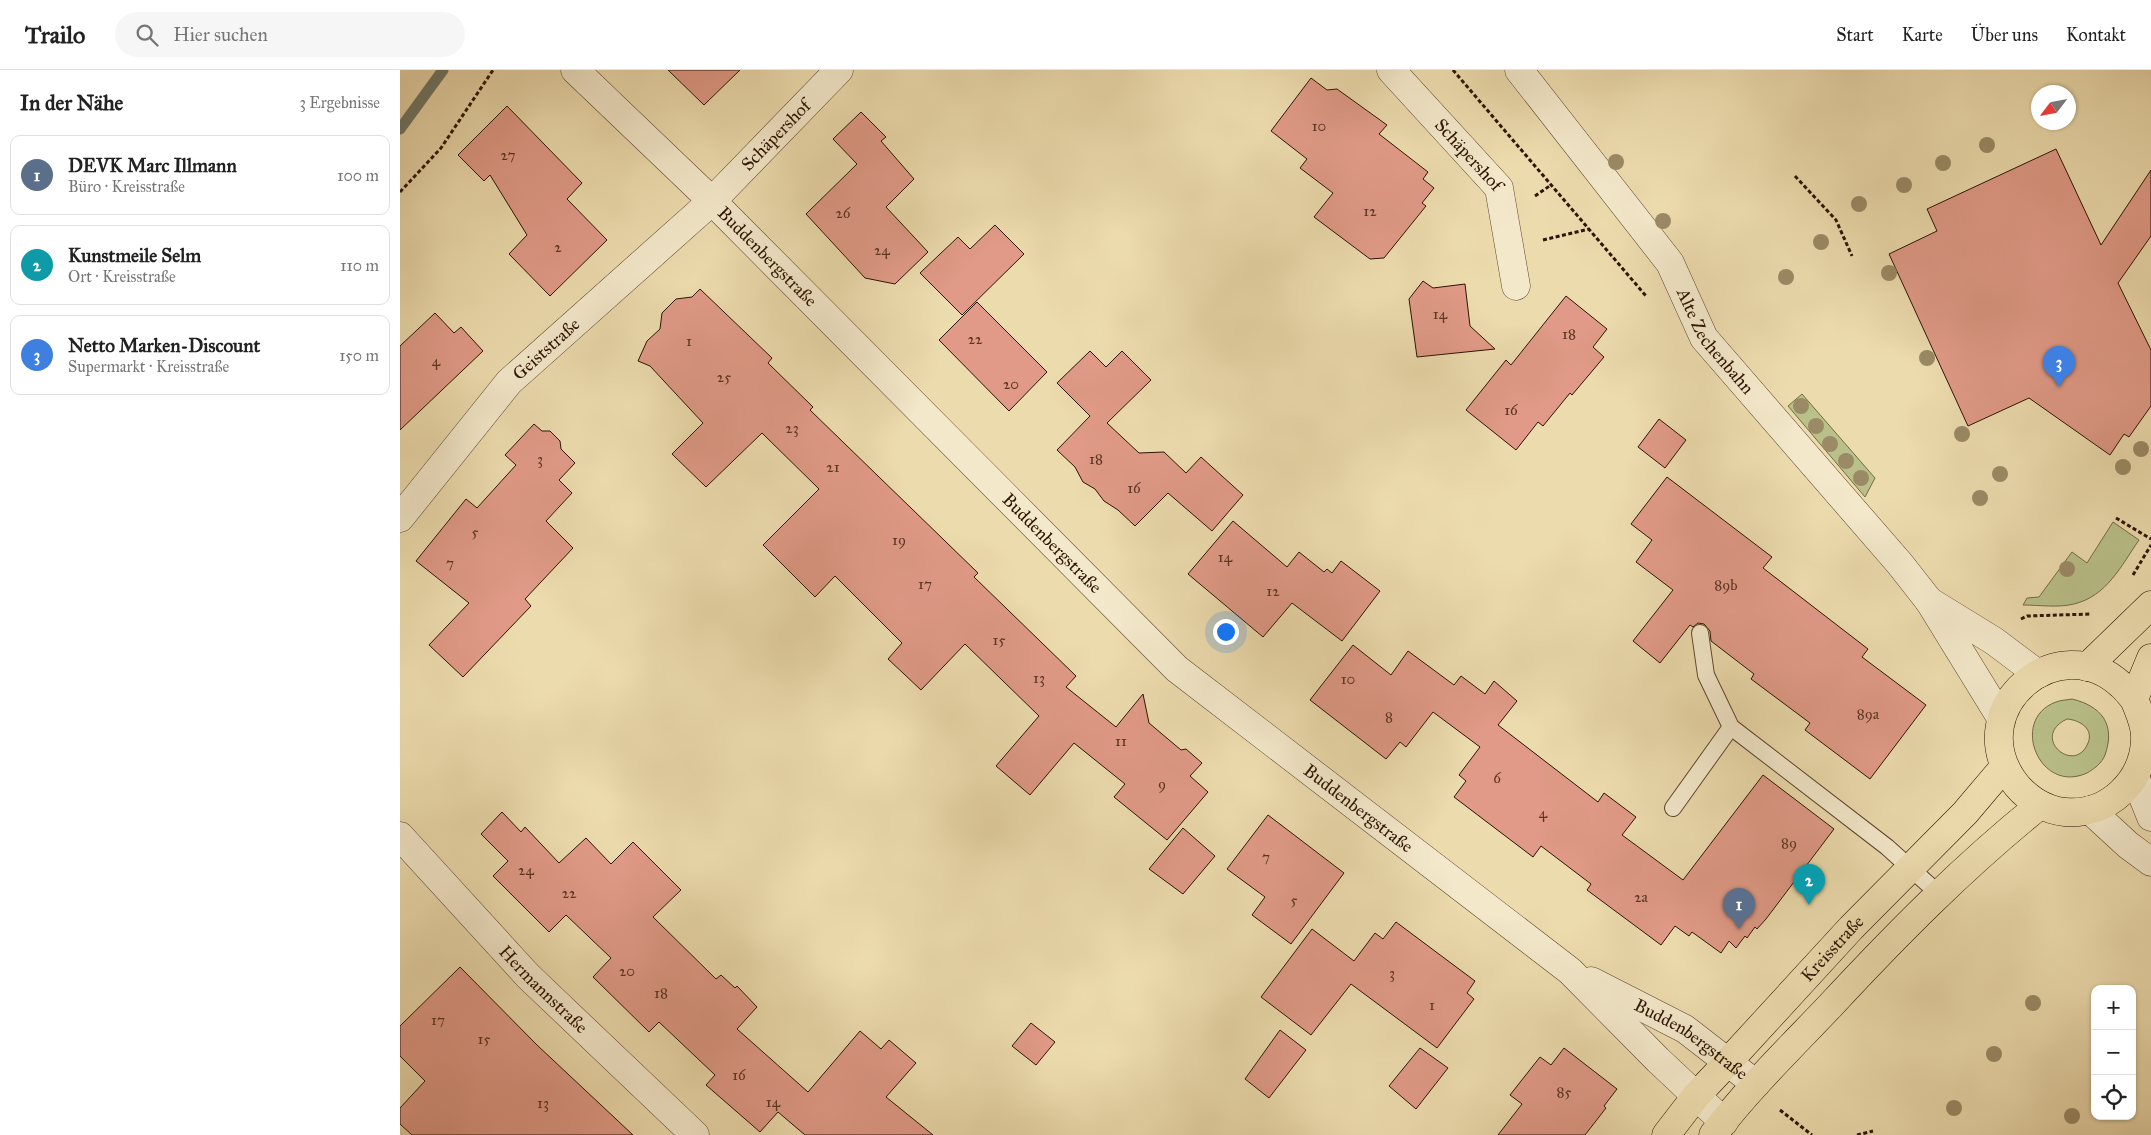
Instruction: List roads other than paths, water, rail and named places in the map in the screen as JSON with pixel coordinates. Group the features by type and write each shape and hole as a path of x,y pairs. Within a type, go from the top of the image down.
{"main road":[{"path":"2087,667 2151,604"},
{"path":"2134,699 2151,658"},
{"path":"2054,667 2087,667 2105,674 2121,685 2134,699 2142,718 2145,738 2143,758 2135,777 2123,792 2108,803 2090,810 2056,811 2040,805 2018,789 2004,767 1999,751 2001,718 2009,700 2022,684 2038,674 2054,667"},
{"name":"Kreisstraße","path":"1666,1135 1696,1096 1851,928 1965,813 2004,767"},
{"name":"Kreisstraße","path":"1718,1128 1756,1084 1878,955 1993,842 2040,805"}],"street":[{"name":"Buddenbergstraße","path":"575,70 712,201 1177,669 1570,970 1696,1096 1718,1128"},
{"name":"Schäpershof","path":"712,201 839,70"},
{"name":"Schäpershof","path":"1392,70 1498,188 1516,286"},
{"name":"Alte Zechenbahn","path":"1519,70 1670,263 1704,338 1929,600 2001,718"},
{"name":"Geiststraße","path":"400,518 509,382 712,201"},
{"name":"Alte Zechenbahn","path":"1929,600 1994,641 2038,674"},
{"path":"2135,777 2151,817"},
{"path":"2090,810 2128,845 2151,862"},
{"name":"Hermannstraße","path":"400,836 528,976 696,1135"},
{"name":"Buddenbergstraße","path":"1570,970 1685,1029 1756,1084"}],"lane":[{"path":"1700,633 1706,675 1731,727 1887,847 1939,894"},
{"path":"1673,808 1731,727"}],"waterway":[{"path":"400,129 443,70"}],"place":[{"name":"Netto Marken-Discount","path":"2059,387"},
{"name":"Kunstmeile Selm","path":"1809,905"},
{"name":"DEVK Marc Illmann","path":"1739,929"}]}
